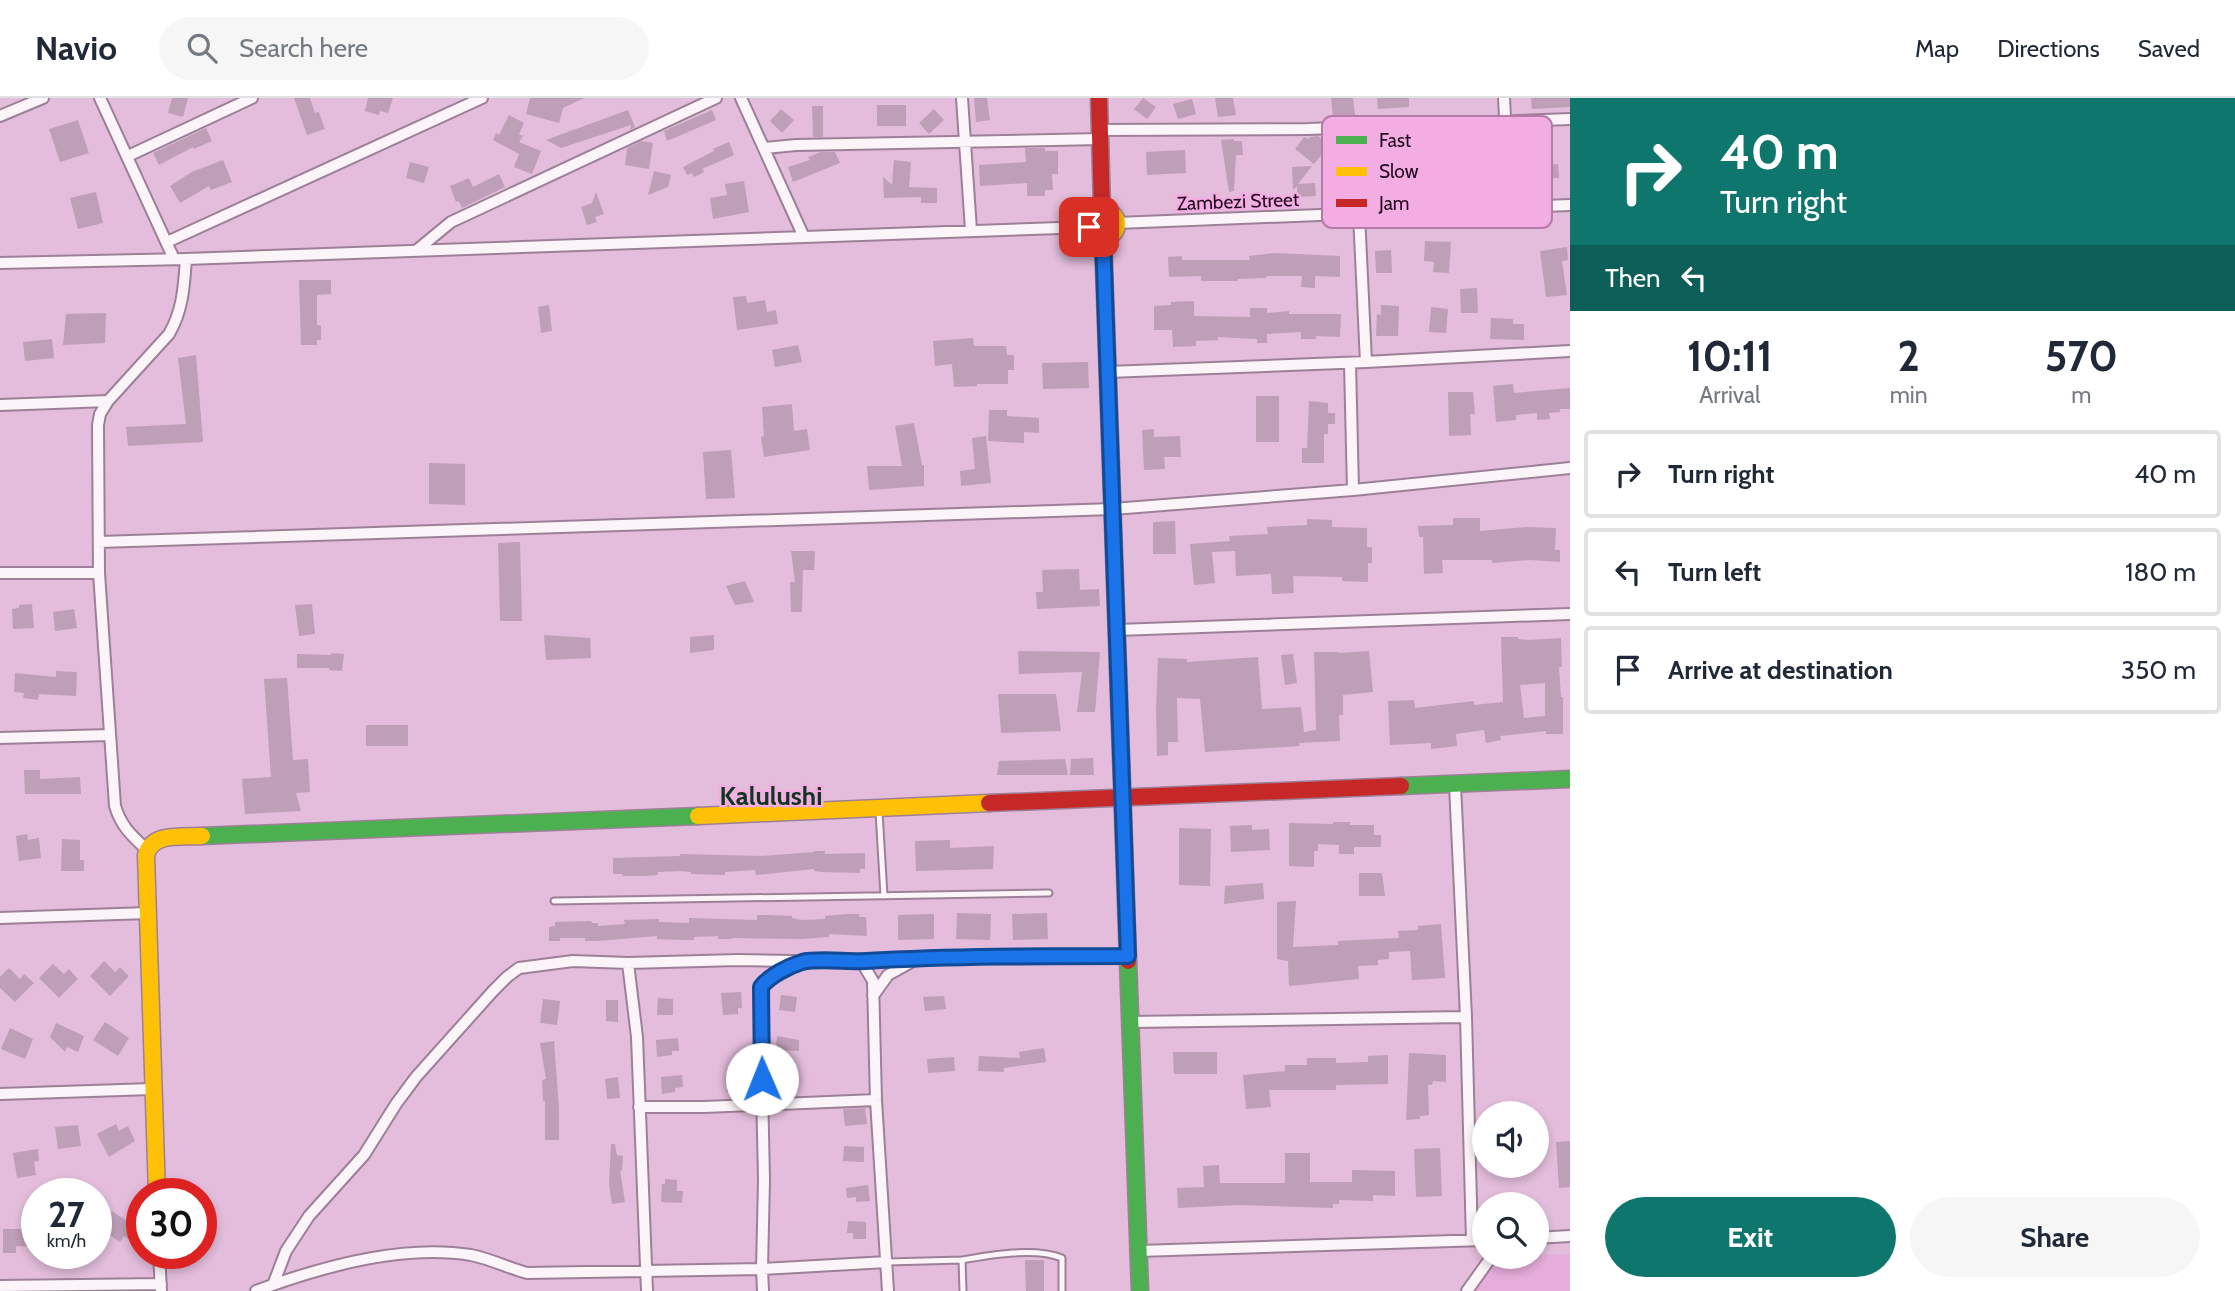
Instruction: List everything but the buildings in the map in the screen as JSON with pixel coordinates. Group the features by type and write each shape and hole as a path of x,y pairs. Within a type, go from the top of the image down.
{"street":[{"path":"0,116 43,98"},
{"path":"100,98 167,242 180,259 180,312 175,323 169,334 108,401 100,414 98,425 99,573 115,806 126,831 146,849"},
{"path":"128,156 252,98"},
{"path":"167,242 482,98"},
{"path":"417,250 451,222 716,98"},
{"path":"741,98 803,236"},
{"path":"962,98 971,230"},
{"path":"1099,98 1102,210"},
{"path":"1504,98 1504,116"},
{"path":"1552,120 1570,119"},
{"path":"765,148 965,142 1101,134 1322,128"},
{"name":"Zambezi Street","path":"1552,206 1570,205"},
{"path":"1102,210 1115,216 1117,223 1110,236 1103,238 1097,237 1089,227 1094,212 1102,210"},
{"name":"Zambezi Street","path":"1117,223 1322,215"},
{"path":"0,263 1089,227"},
{"path":"1360,228 1366,362"},
{"path":"1103,238 1140,1291"},
{"path":"1108,372 1570,351"},
{"path":"1350,363 1353,490"},
{"path":"0,405 108,401"},
{"path":"99,542 1113,509 1353,490 1570,468"},
{"path":"0,573 99,573"},
{"path":"1117,630 1570,614"},
{"path":"0,738 110,734"},
{"path":"156,1178 146,849 153,841 183,835 1570,779"},
{"path":"1455,785 1475,1192"},
{"path":"0,918 148,912"},
{"path":"273,1285 286,1251 309,1216 364,1156 416,1077 507,976 519,968 573,961 860,961 957,956 1128,956"},
{"path":"873,996 888,975 918,958"},
{"path":"763,1291 761,987 765,982 804,961"},
{"path":"860,961 873,981 876,1100 888,1291"},
{"path":"628,963 637,1037 647,1291"},
{"path":"1130,1021 1466,1017"},
{"path":"0,1094 152,1089"},
{"path":"639,1107 876,1100"},
{"path":"1549,1237 1570,1236"},
{"path":"1139,1251 1472,1240"},
{"path":"256,1291 377,1257 427,1253 491,1259 527,1273 762,1269 887,1262"},
{"path":"0,1286 161,1287 160,1269"},
{"path":"1467,1291 1483,1269"}],"lane":[{"path":"879,808 884,896"},
{"path":"554,901 1049,893"},
{"path":"887,1262 962,1261 999,1253 1053,1254 1062,1258 1062,1291"},
{"path":"962,1261 963,1291"}],"shaded area":[{"path":"1570,1254 1570,1291 1474,1291 1486,1269 1549,1269 1549,1255"}],"traffic: fast":[{"path":"1401,786 1570,779"},
{"path":"202,836 698,816"},
{"path":"1128,961 1140,1291"}],"traffic: slow":[{"path":"1103,210 1113,214 1117,224 1113,234 1103,238 1093,234 1089,224 1093,214 1103,210"},
{"path":"1103,238 1118,668"},
{"path":"698,816 989,803"},
{"path":"156,1178 146,855 154,842 161,839 202,836"}],"traffic: jam":[{"path":"1099,98 1102,210"},
{"path":"1118,668 1128,961"},
{"path":"989,803 1401,786"}],"district":[{"name":"Kalulushi","path":"771,796"}],"route":[{"path":"762,1079 761,987 765,982 804,961 850,962 957,956 1128,956 1103,238 1097,237 1089,227"}]}
